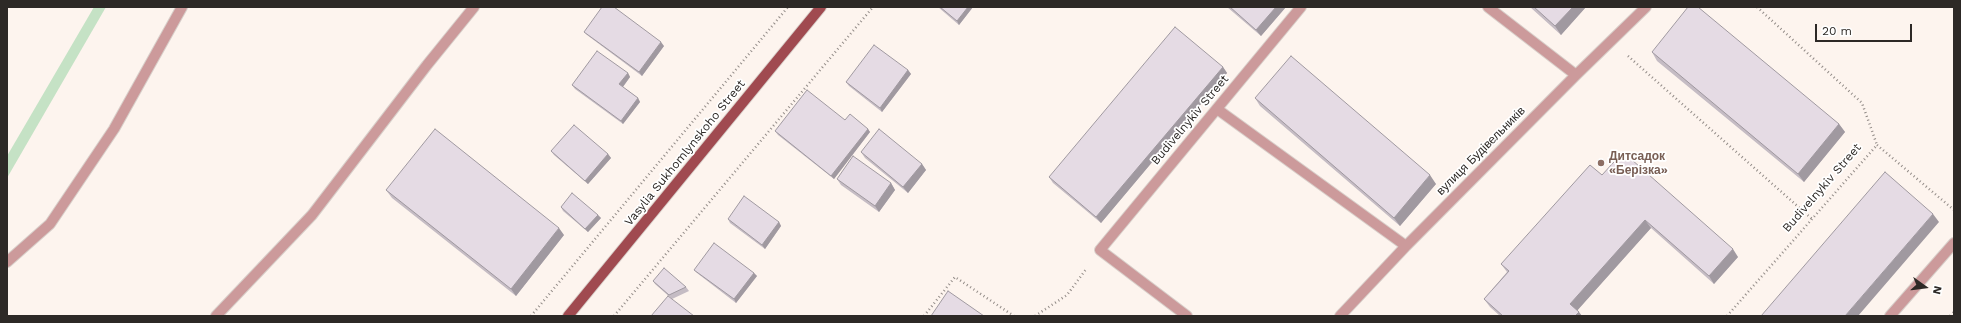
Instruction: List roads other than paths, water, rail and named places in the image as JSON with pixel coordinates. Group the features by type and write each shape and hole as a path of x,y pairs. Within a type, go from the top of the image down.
{"main road":[{"name":"Vasylia Sukhomlynskoho Street","path":"568,316 821,7"}],"street":[{"path":"7,262 50,224 114,130 182,7"},
{"path":"216,316 312,215 427,65 474,7"},
{"name":"Budivelnykiv Street","path":"1187,316 1100,250 1301,7"},
{"path":"1488,7 1576,75"},
{"name":"вулиця Будівельників","path":"1340,316 1406,246 1576,75 1646,7"},
{"path":"1217,108 1406,246"},
{"path":"1890,316 1954,243"}],"place":[{"name":"Дитсадок «Берізка»","path":"1601,163"}]}
